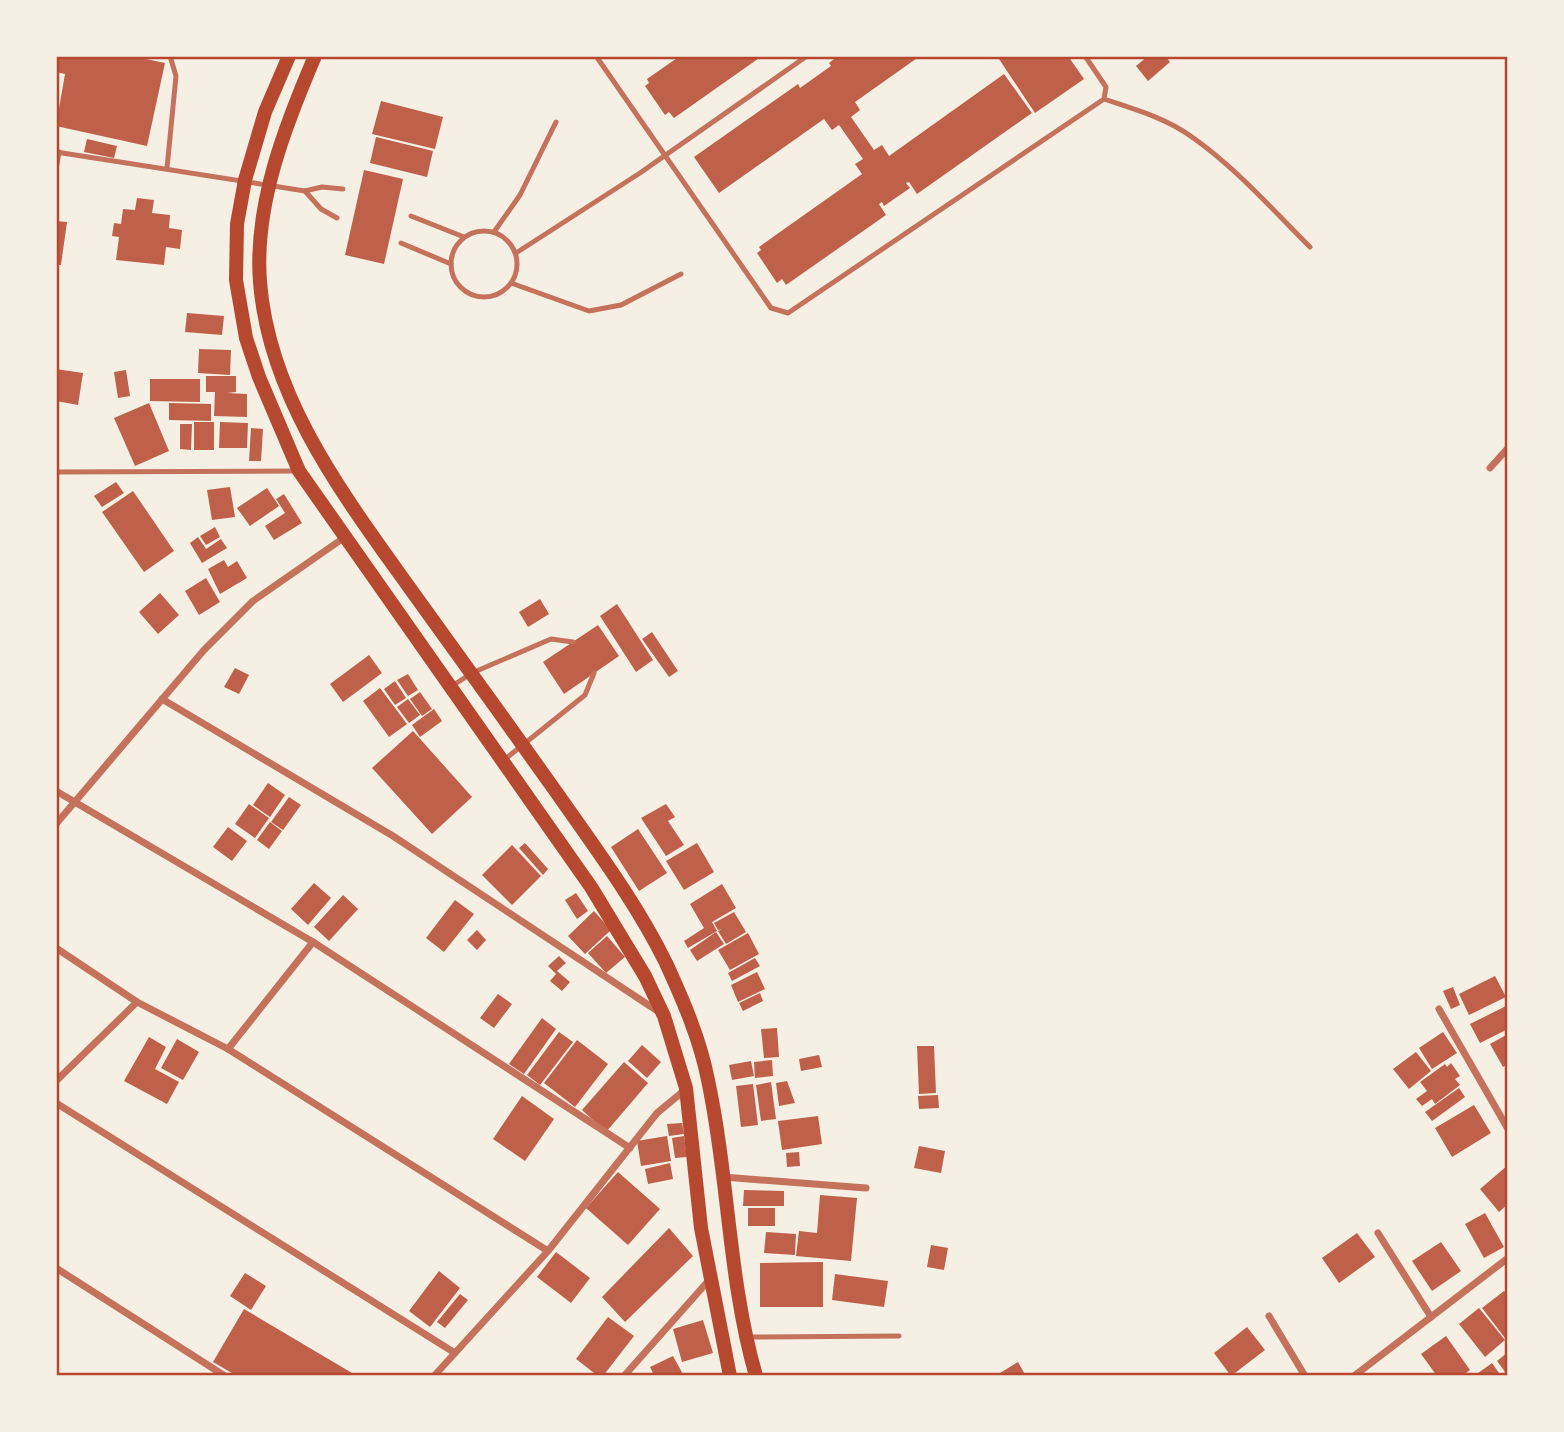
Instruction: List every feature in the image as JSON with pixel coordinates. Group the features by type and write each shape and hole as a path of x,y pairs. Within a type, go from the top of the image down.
{"main road":[{"path":"289,56 265,111 245,180 237,224 236,280 246,338 259,377 299,471 591,887 645,976 664,1016 686,1088 710,1279 730,1376"},
{"path":"314,56 289,117 260,230 260,282 281,371 303,428 354,510 608,865 665,961 701,1054 723,1177 730,1250 745,1337 756,1376"}],"street":[{"path":"1490,468 1508,448"},
{"path":"56,824 162,699 253,600 345,537"},
{"path":"162,699 393,836 664,1016"},
{"path":"56,791 313,942 630,1148"},
{"path":"228,1049 313,942"},
{"path":"56,948 137,1002 228,1049 548,1251"},
{"path":"56,1081 137,1002"},
{"path":"1439,1009 1508,1129"},
{"path":"434,1376 548,1251 657,1113 686,1088"},
{"path":"56,1103 455,1353"},
{"path":"723,1177 866,1188"},
{"path":"1378,1233 1432,1317"},
{"path":"1354,1376 1508,1258"},
{"path":"56,1268 225,1376"},
{"path":"624,1376 710,1279"},
{"path":"1269,1316 1305,1376"}],"lane":[{"path":"167,168 176,76 170,56"},
{"path":"596,56 771,308 788,313 1104,99 1106,87 1085,56"},
{"path":"516,253 664,156 807,56"},
{"path":"1104,99 1161,119 1192,136 1246,183 1310,247"},
{"path":"494,232 520,195 556,122"},
{"path":"56,169 58,152 305,191 322,187 343,189"},
{"path":"305,191 321,209 337,218"},
{"path":"411,216 464,237"},
{"path":"474,232 494,232 504,236 516,253 516,274 511,283 495,296 474,296 457,284 451,264 452,254 464,237 474,232"},
{"path":"401,243 451,264"},
{"path":"511,283 589,312 621,305 681,274"},
{"path":"56,472 299,471"},
{"path":"450,688 471,673 551,639 573,642"},
{"path":"501,762 585,695 594,673"},
{"path":"745,1337 899,1336"}],"building":[{"path":"56,56 132,56 165,63 147,146 56,126 65,74 56,72"},
{"path":"680,56 762,56 674,118 669,112 665,115 645,86 649,83 647,79"},
{"path":"838,56 920,56 855,102 860,110 851,117 874,150 882,145 889,156 1004,74 1032,113 917,194 909,182 906,183 910,188 884,206 882,202 879,204 886,215 786,285 782,279 777,283 757,253 761,250 759,247 862,174 855,164 863,159 839,125 832,130 824,119 719,193 694,157 798,84 800,88 831,66 829,63"},
{"path":"997,56 1068,56 1084,79 1035,113"},
{"path":"1148,56 1165,56 1170,62 1148,81 1136,66"},
{"path":"381,101 443,117 435,149 372,134"},
{"path":"376,137 433,151 427,177 370,163"},
{"path":"87,139 117,146 114,158 84,152"},
{"path":"364,170 403,179 384,264 345,255"},
{"path":"137,198 154,200 152,213 170,215 169,228 182,230 180,249 166,247 164,265 116,260 119,237 112,236 114,223 121,224 123,209 135,210"},
{"path":"56,221 67,222 61,265 56,265"},
{"path":"187,313 224,316 222,335 185,332"},
{"path":"199,349 231,350 230,375 198,373"},
{"path":"56,369 83,373 78,405 56,401"},
{"path":"126,370 130,396 118,398 114,372"},
{"path":"206,376 236,376 236,392 227,393 247,394 247,417 214,416 215,392 206,392"},
{"path":"150,379 200,379 200,402 150,401"},
{"path":"149,403 169,451 135,466 114,418"},
{"path":"169,403 211,404 211,421 169,420"},
{"path":"194,422 214,422 214,450 194,450"},
{"path":"220,422 248,423 247,448 219,448"},
{"path":"180,424 192,424 191,450 180,449"},
{"path":"251,428 263,429 261,461 249,461"},
{"path":"116,482 124,493 102,507 94,496"},
{"path":"230,487 235,517 212,520 207,490"},
{"path":"267,488 279,506 250,526 237,508"},
{"path":"133,491 174,551 144,572 102,512"},
{"path":"284,494 302,523 274,540 265,526 285,513 276,499"},
{"path":"215,527 220,537 206,545 200,536"},
{"path":"198,537 206,549 221,539 227,548 202,563 190,543"},
{"path":"224,560 228,567 237,561 247,578 220,594 208,569"},
{"path":"206,578 220,602 199,615 185,591"},
{"path":"160,593 179,615 158,634 139,612"},
{"path":"540,599 549,614 528,627 519,612"},
{"path":"617,604 653,660 636,672 600,616"},
{"path":"598,625 619,656 564,694 543,662"},
{"path":"652,632 678,671 669,677 642,639"},
{"path":"369,655 382,673 343,702 330,684"},
{"path":"235,668 249,675 239,694 224,687"},
{"path":"408,674 418,690 408,696 397,680"},
{"path":"395,681 406,698 395,705 384,689"},
{"path":"380,688 407,724 389,737 363,701"},
{"path":"420,692 432,709 422,716 410,699"},
{"path":"408,699 420,715 409,723 397,707"},
{"path":"434,709 442,721 420,737 412,725"},
{"path":"413,731 472,797 432,834 372,768"},
{"path":"268,783 285,795 270,817 253,805"},
{"path":"289,797 301,805 283,830 271,822"},
{"path":"249,804 269,818 255,838 235,824"},
{"path":"666,804 675,817 668,821 684,845 666,856 641,818"},
{"path":"270,822 282,831 269,849 257,840"},
{"path":"228,827 247,841 232,861 213,847"},
{"path":"638,829 667,873 639,891 611,847"},
{"path":"525,843 548,869 543,875 519,848"},
{"path":"697,843 714,872 684,890 666,861"},
{"path":"512,845 541,876 512,905 482,875"},
{"path":"314,883 331,898 308,925 291,909"},
{"path":"722,884 736,908 712,922 717,931 688,948 684,941 704,928 690,904"},
{"path":"576,893 588,911 577,919 565,900"},
{"path":"343,895 358,909 329,941 314,927"},
{"path":"455,900 474,914 444,952 426,938"},
{"path":"594,911 611,930 585,954 568,936"},
{"path":"734,912 746,932 726,944 718,931 722,929 718,930 714,923"},
{"path":"477,930 486,940 477,950 467,940"},
{"path":"716,932 724,944 697,961 690,950"},
{"path":"748,933 759,954 730,970 718,950"},
{"path":"607,936 625,957 606,973 588,953"},
{"path":"559,956 566,963 557,971 570,982 562,991 550,981 556,974 548,966"},
{"path":"755,958 760,966 732,981 728,973"},
{"path":"757,972 765,989 738,1002 731,985"},
{"path":"1495,976 1506,997 1469,1015 1459,994"},
{"path":"1453,987 1460,1005 1451,1009 1443,991"},
{"path":"760,993 763,1001 743,1011 739,1003"},
{"path":"498,994 512,1004 494,1028 480,1018"},
{"path":"1508,1005 1508,1029 1480,1043 1470,1024"},
{"path":"542,1018 556,1029 524,1074 509,1064"},
{"path":"777,1028 779,1057 764,1058 761,1029"},
{"path":"559,1032 573,1042 540,1085 527,1075"},
{"path":"1443,1032 1457,1053 1432,1069 1419,1048"},
{"path":"1508,1034 1508,1064 1503,1067 1490,1044"},
{"path":"149,1037 166,1047 155,1069 179,1082 167,1104 124,1081"},
{"path":"177,1039 199,1052 183,1080 161,1068"},
{"path":"577,1040 608,1064 575,1107 544,1083"},
{"path":"642,1045 661,1062 647,1078 628,1061"},
{"path":"917,1046 934,1046 936,1093 919,1094"},
{"path":"1416,1052 1431,1071 1409,1089 1393,1069"},
{"path":"819,1055 822,1067 801,1071 799,1059"},
{"path":"772,1060 773,1076 755,1078 754,1062"},
{"path":"751,1061 754,1076 732,1080 729,1065"},
{"path":"624,1062 648,1083 606,1132 582,1110"},
{"path":"1451,1063 1460,1076 1455,1079 1460,1085 1435,1104 1432,1099 1422,1106 1416,1099 1427,1091 1420,1082 1445,1064 1447,1067"},
{"path":"787,1081 795,1103 779,1106 776,1083"},
{"path":"771,1082 776,1119 761,1121 756,1085"},
{"path":"753,1084 758,1125 741,1127 736,1086"},
{"path":"1459,1088 1465,1097 1432,1121 1425,1112"},
{"path":"938,1095 939,1108 919,1109 918,1096"},
{"path":"522,1096 554,1119 525,1161 493,1139"},
{"path":"1474,1105 1491,1133 1452,1157 1435,1128"},
{"path":"818,1116 822,1144 782,1150 778,1121"},
{"path":"682,1123 684,1134 669,1136 667,1124"},
{"path":"667,1136 671,1161 641,1166 637,1141"},
{"path":"684,1136 687,1157 675,1158 672,1138"},
{"path":"919,1146 945,1151 941,1173 914,1168"},
{"path":"799,1152 800,1166 787,1167 786,1153"},
{"path":"670,1163 673,1179 648,1184 645,1169"},
{"path":"1508,1165 1508,1204 1499,1212 1480,1189"},
{"path":"618,1172 660,1209 628,1245 586,1208"},
{"path":"744,1190 784,1191 784,1206 743,1206"},
{"path":"820,1195 857,1198 851,1261 796,1256 799,1231 817,1233"},
{"path":"748,1208 775,1208 775,1226 748,1226"},
{"path":"1485,1213 1504,1247 1484,1258 1465,1224"},
{"path":"669,1228 693,1256 625,1322 602,1297"},
{"path":"766,1232 796,1234 795,1255 764,1253"},
{"path":"1357,1233 1375,1257 1339,1283 1322,1258"},
{"path":"1441,1242 1461,1271 1432,1291 1412,1261"},
{"path":"931,1245 948,1248 944,1270 927,1267"},
{"path":"556,1252 590,1278 571,1303 537,1277"},
{"path":"823,1262 823,1307 760,1307 760,1263"},
{"path":"439,1271 460,1288 430,1327 409,1311"},
{"path":"245,1273 266,1286 251,1310 230,1296"},
{"path":"835,1274 888,1281 884,1307 832,1300"},
{"path":"1504,1291 1508,1296 1508,1342 1482,1308"},
{"path":"460,1294 468,1300 445,1328 437,1322"},
{"path":"1479,1308 1505,1340 1485,1357 1459,1324"},
{"path":"244,1309 352,1373 351,1376 237,1376 213,1362"},
{"path":"608,1317 634,1336 603,1376 598,1376 576,1359"},
{"path":"703,1320 713,1353 682,1362 673,1329"},
{"path":"1247,1327 1265,1350 1231,1376 1214,1353"},
{"path":"1446,1336 1470,1370 1462,1376 1437,1376 1421,1354"},
{"path":"1508,1352 1508,1376 1497,1361"},
{"path":"673,1356 684,1376 647,1376 653,1373 650,1367"},
{"path":"1018,1362 1026,1376 995,1376"},
{"path":"1492,1363 1501,1376 1474,1376"}]}
